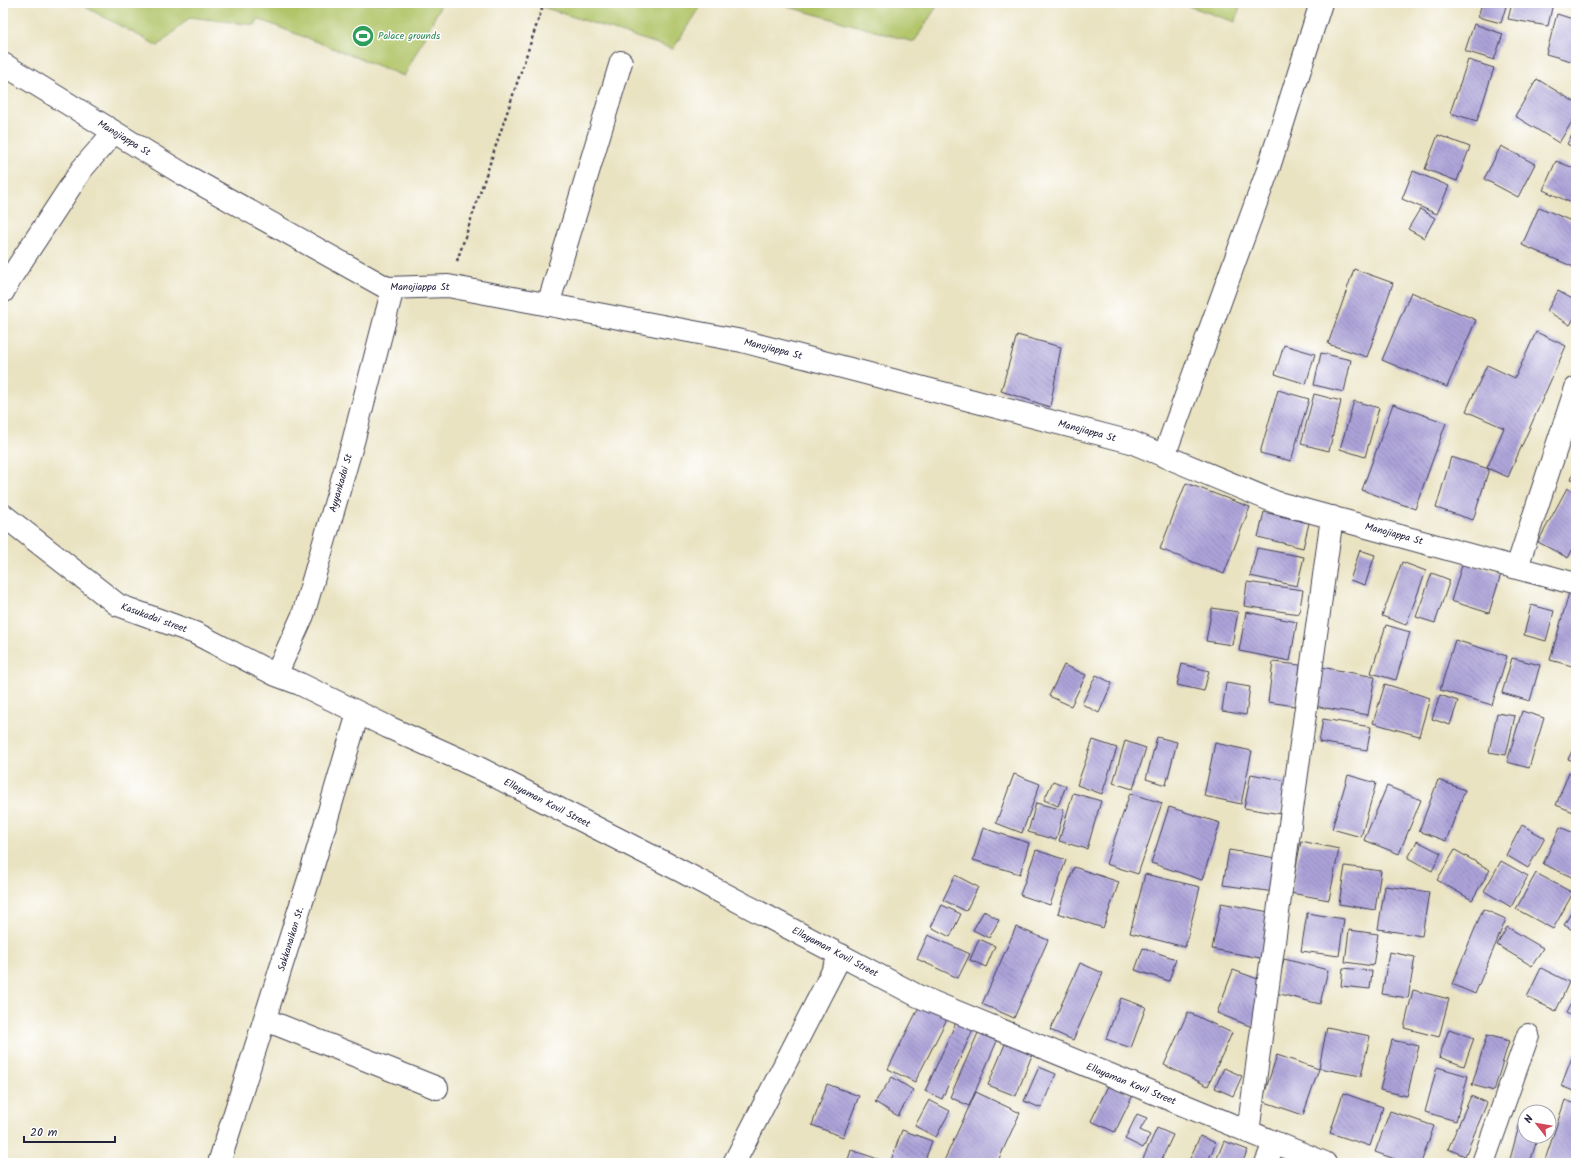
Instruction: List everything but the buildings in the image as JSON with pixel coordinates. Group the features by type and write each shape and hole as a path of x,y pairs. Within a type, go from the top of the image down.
{"street":[{"path":"1164,456 1269,167 1321,3"},
{"path":"548,305 621,62"},
{"name":"Manojiappa St","path":"3,64 183,174 387,288 448,286 742,341 1131,442 1275,502 1576,584"},
{"path":"3,292 13,274 82,169 114,132"},
{"name":"Ayyankadai St","path":"276,675 303,615 353,442 393,288"},
{"path":"1517,567 1576,388"},
{"name":"Kasukadai street","path":"3,516 118,605 195,632 276,675 300,684"},
{"path":"1248,1132 1332,517"},
{"name":"Ellayaman Kovil Street","path":"300,684 358,713 479,768 679,870 918,996 1325,1163"},
{"name":"Sakkanaikan St.","path":"219,1163 266,1020 358,713"},
{"path":"734,1163 841,956"},
{"path":"266,1020 437,1088"},
{"path":"1483,1163 1528,1035"},
{"path":"1266,1163 1274,1143"}],"path":[{"path":"448,286 544,3"}],"green space":[{"name":"Palace grounds","path":"78,3 442,3 404,76 258,19 255,25 190,17 158,46"},
{"path":"530,3 702,3 673,49"},
{"path":"775,3 939,3 914,42"},
{"path":"1180,3 1241,3 1235,22"}],"place":[{"name":"Palace grounds","path":"363,36"}]}
